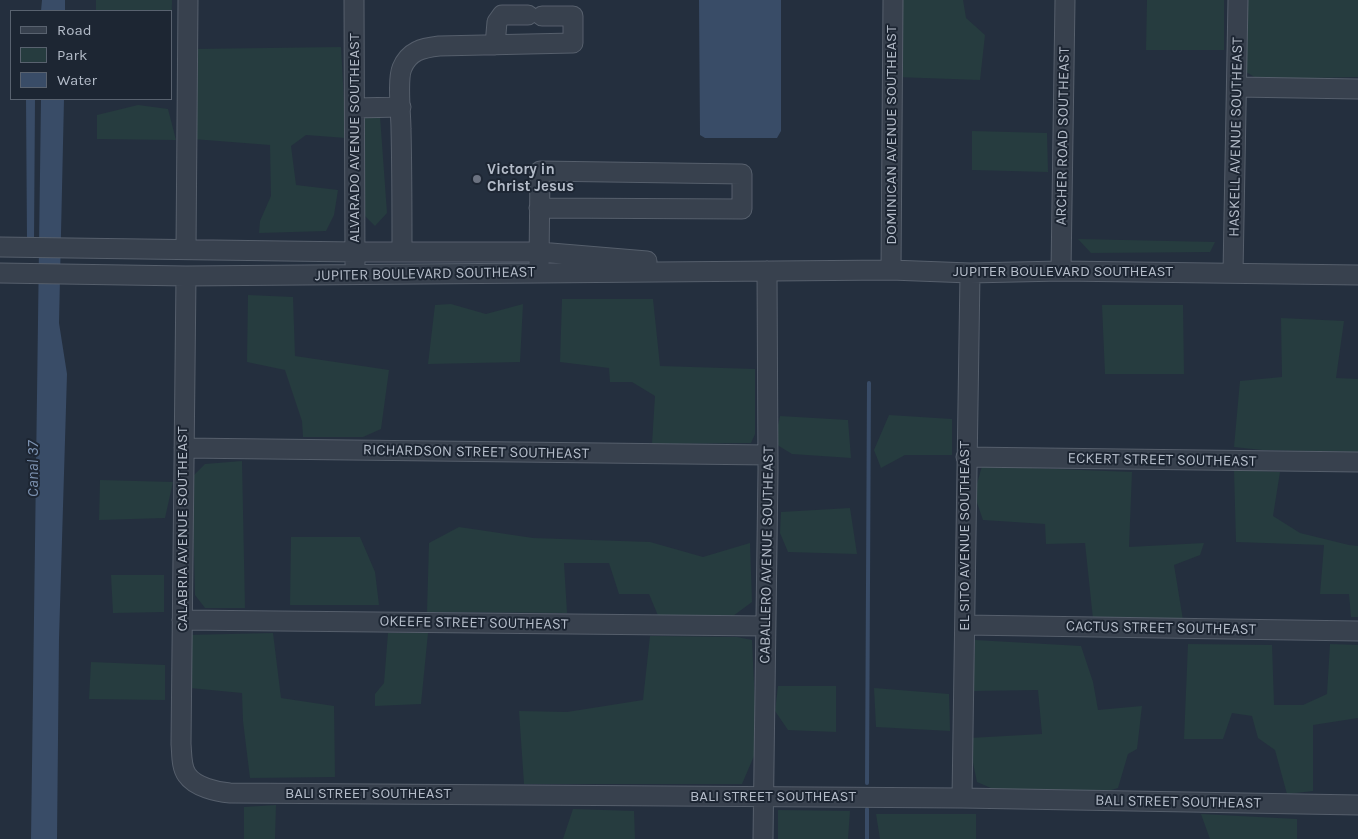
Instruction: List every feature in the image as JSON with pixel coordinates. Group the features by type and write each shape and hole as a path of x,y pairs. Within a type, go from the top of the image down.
{"street":[{"path":"186,250 188,0"},
{"name":"ALVARADO AVENUE SOUTHEAST","path":"354,0 355,275"},
{"name":"DOMINICAN AVENUE SOUTHEAST","path":"891,270 893,0"},
{"name":"ARCHER ROAD SOUTHEAST","path":"1061,271 1064,0"},
{"name":"HASKELL AVENUE SOUTHEAST","path":"1233,273 1238,0"},
{"path":"402,252 401,69 410,55 422,48 439,46 495,45 573,43 573,16 502,15 497,22 495,45"},
{"path":"1237,87 1358,89"},
{"path":"355,108 401,107"},
{"path":"538,273 539,252 539,208 540,171 742,174 742,210 539,208"},
{"name":"JUPITER BOULEVARD SOUTHEAST","path":"5,247 355,252 539,252 767,271"},
{"name":"JUPITER BOULEVARD SOUTHEAST","path":"5,273 186,276 891,270 970,273 1061,271 1358,275"},
{"name":"CABALLERO AVENUE SOUTHEAST","path":"763,839 768,456 767,271"},
{"name":"EL SITO AVENUE SOUTHEAST","path":"962,798 970,273"},
{"name":"CALABRIA AVENUE SOUTHEAST","path":"186,276 181,744 187,776 192,779"},
{"name":"RICHARDSON STREET SOUTHEAST","path":"184,448 768,456"},
{"name":"ECKERT STREET SOUTHEAST","path":"966,457 1358,462"},
{"name":"OKEEFE STREET SOUTHEAST","path":"182,620 766,626"},
{"name":"CACTUS STREET SOUTHEAST","path":"965,625 1358,631"},
{"name":"BALI STREET SOUTHEAST","path":"192,779 209,790 230,793 962,798 1358,805"}],"green space":[{"path":"96,0 172,0 172,10 96,10"},
{"path":"899,0 963,0 966,18 985,35 980,80 896,77"},
{"path":"1147,0 1224,0 1224,50 1146,50"},
{"path":"1244,0 1358,0 1358,77 1258,79 1241,69"},
{"path":"341,47 346,138 306,135 291,146 296,185 338,190 334,215 326,231 259,233 260,221 271,196 270,145 193,139 193,49"},
{"path":"138,105 168,109 176,140 97,139 97,115"},
{"path":"380,116 387,213 375,226 365,216 364,118"},
{"path":"972,131 1047,133 1048,172 972,170"},
{"path":"1078,239 1215,242 1210,252 1091,253"},
{"path":"248,295 293,297 295,356 389,370 381,429 363,437 303,437 302,421 285,370 247,362"},
{"path":"562,299 653,299 660,366 755,369 755,434 751,443 652,444 655,396 632,382 610,382 609,368 560,362"},
{"path":"451,304 486,314 523,304 520,362 428,364 435,305"},
{"path":"1102,305 1183,305 1184,374 1105,374"},
{"path":"1281,318 1344,321 1336,378 1358,379 1358,452 1262,450 1234,447 1240,381 1282,377"},
{"path":"889,415 952,419 952,455 905,455 881,468 874,450"},
{"path":"780,416 848,420 851,458 792,454 774,443"},
{"path":"242,461 245,608 205,608 195,595 192,477 205,464"},
{"path":"982,466 1132,472 1129,547 1204,543 1200,555 1174,565 1183,620 1093,619 1085,543 1046,544 1045,524 983,520 974,494"},
{"path":"1234,470 1280,472 1273,516 1300,533 1358,546 1358,617 1351,617 1349,594 1320,594 1324,545 1236,542"},
{"path":"100,480 173,482 165,518 99,520"},
{"path":"850,508 857,554 788,552 780,533 781,512"},
{"path":"459,527 533,538 650,542 703,557 750,543 752,602 733,616 659,618 649,594 619,594 609,563 564,563 567,613 427,612 429,543"},
{"path":"291,537 360,537 375,572 379,605 290,605"},
{"path":"111,575 164,575 164,612 113,613"},
{"path":"273,633 281,698 334,706 335,777 250,778 243,721 242,693 190,688 186,635"},
{"path":"388,633 428,633 421,704 375,706 375,694 384,683"},
{"path":"650,636 737,637 752,640 757,749 742,784 524,784 519,711 567,712 643,700"},
{"path":"975,640 1081,646 1093,682 1098,710 1142,706 1137,749 1128,754 1118,788 1098,794 1000,792 977,782 970,738 1042,734 1038,690 973,691"},
{"path":"1188,644 1272,645 1274,705 1303,705 1327,694 1330,644 1358,645 1358,718 1313,725 1313,791 1287,794 1275,750 1258,738 1252,716 1232,713 1223,739 1184,739"},
{"path":"91,662 165,665 165,700 89,699"},
{"path":"778,686 836,686 836,732 788,730 775,711"},
{"path":"874,688 949,694 950,731 876,727"},
{"path":"276,805 275,839 244,839 244,807"},
{"path":"573,809 634,811 635,839 563,839"},
{"path":"778,810 850,811 848,839 778,839"},
{"path":"876,814 976,814 976,839 880,839"},
{"path":"1201,814 1297,819 1297,839 1210,839"}],"water":[{"path":"42,0 65,0 65,10 41,10"},
{"path":"699,0 781,0 781,131 777,138 705,138 700,135"},
{"path":"26,100 35,100 34,240 27,240"},
{"path":"41,100 64,100 59,323 67,374 59,639 57,839 31,839"}],"waterway":[{"path":"867,783 869,383"},
{"path":"867,809 867,839"}],"place":[{"name":"Victory in Christ Jesus","path":"477,179"}],"water label":[{"name":"Canal 37","path":"33,469"}]}
